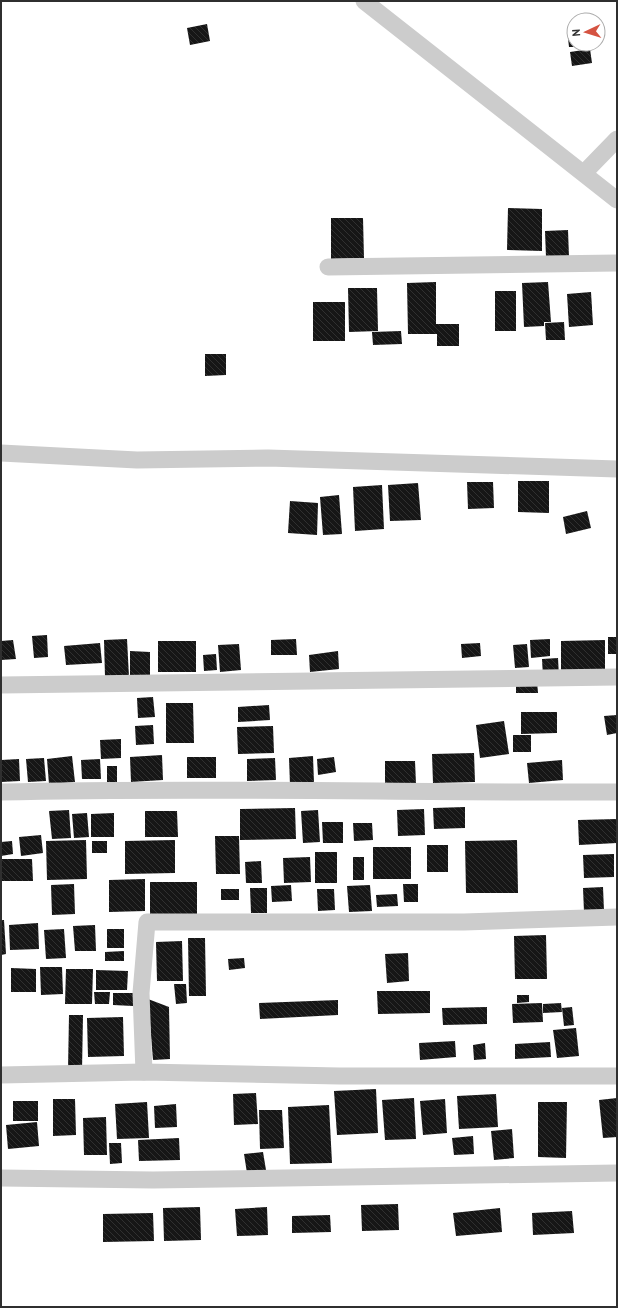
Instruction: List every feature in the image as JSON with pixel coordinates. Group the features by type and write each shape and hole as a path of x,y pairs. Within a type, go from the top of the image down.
{"street":[{"path":"364,1 617,200"},
{"path":"584,173 617,139"},
{"path":"328,268 617,263"},
{"path":"1,453 137,460 268,458 617,468"},
{"path":"1,685 617,677"},
{"path":"1,792 142,788 468,792 617,792"},
{"path":"144,1072 141,993 147,922 464,922 617,917"},
{"path":"1,1075 144,1072 339,1076 617,1076"},
{"path":"1,1178 153,1180 617,1173"}],"building":[{"path":"207,24 210,41 190,45 187,28"},
{"path":"570,52 590,52 592,63 572,66"},
{"path":"508,208 542,209 542,251 507,250"},
{"path":"331,218 363,218 364,258 331,259"},
{"path":"568,230 569,257 546,257 545,231"},
{"path":"436,282 436,324 459,324 459,346 437,346 437,334 408,334 407,283"},
{"path":"548,282 551,322 544,322 544,326 524,327 522,283"},
{"path":"348,288 377,288 378,331 349,332"},
{"path":"495,291 516,291 516,331 495,331"},
{"path":"591,292 593,325 569,327 567,294"},
{"path":"313,302 345,302 345,341 313,341"},
{"path":"564,322 565,340 546,340 545,323"},
{"path":"401,331 402,344 373,345 372,332"},
{"path":"205,354 226,354 226,375 205,376"},
{"path":"518,481 549,481 549,513 518,512"},
{"path":"467,482 493,482 494,508 468,509"},
{"path":"418,483 421,520 390,521 388,485"},
{"path":"382,485 384,529 355,531 353,487"},
{"path":"339,495 342,534 323,535 320,497"},
{"path":"290,501 318,503 317,535 288,533"},
{"path":"587,511 591,528 566,534 563,517"},
{"path":"47,635 48,657 34,658 32,636"},
{"path":"608,637 617,637 617,654 608,654"},
{"path":"127,639 129,677 105,677 104,640"},
{"path":"296,639 297,655 271,655 271,640"},
{"path":"550,639 550,656 531,658 530,640"},
{"path":"13,640 16,659 1,660 1,641"},
{"path":"605,640 605,671 561,672 561,641"},
{"path":"158,641 196,641 196,672 158,672"},
{"path":"100,643 102,663 66,665 64,646"},
{"path":"480,643 481,656 462,658 461,644"},
{"path":"239,644 241,670 220,672 218,645"},
{"path":"527,644 529,667 515,668 513,645"},
{"path":"130,651 150,652 150,679 130,680"},
{"path":"338,651 339,669 310,672 309,655"},
{"path":"216,654 217,670 204,671 203,655"},
{"path":"558,658 559,677 543,677 542,659"},
{"path":"537,681 538,693 516,693 516,682"},
{"path":"153,697 155,717 138,718 137,698"},
{"path":"166,703 193,703 194,743 166,743"},
{"path":"269,705 270,720 238,722 238,707"},
{"path":"521,712 557,712 557,733 521,734"},
{"path":"617,715 617,733 607,735 604,716"},
{"path":"504,721 509,754 480,758 476,725"},
{"path":"153,725 154,744 136,745 135,726"},
{"path":"273,726 274,753 238,754 237,727"},
{"path":"513,735 531,735 531,752 513,752"},
{"path":"121,739 121,758 101,759 100,740"},
{"path":"474,753 475,782 433,783 432,754"},
{"path":"162,755 163,780 131,782 130,757"},
{"path":"72,756 75,782 49,784 47,759"},
{"path":"313,756 314,783 290,785 289,758"},
{"path":"187,757 216,757 216,778 187,778"},
{"path":"334,757 336,772 318,775 317,759"},
{"path":"44,758 46,781 28,782 26,759"},
{"path":"275,758 276,780 247,781 247,759"},
{"path":"19,759 20,781 1,782 1,760"},
{"path":"100,759 101,779 82,779 81,760"},
{"path":"562,760 563,780 529,783 527,763"},
{"path":"385,761 415,761 416,784 385,785"},
{"path":"107,766 117,766 117,782 107,782"},
{"path":"465,807 465,828 434,829 433,808"},
{"path":"295,808 296,839 240,840 240,809"},
{"path":"424,809 425,835 398,836 397,810"},
{"path":"69,810 71,838 52,839 49,811"},
{"path":"318,810 320,842 303,843 301,811"},
{"path":"145,811 177,811 178,837 145,837"},
{"path":"87,813 89,837 74,838 72,814"},
{"path":"114,813 114,837 91,837 91,814"},
{"path":"617,819 617,843 579,845 578,820"},
{"path":"322,822 343,822 343,843 323,843"},
{"path":"353,823 372,823 373,840 354,841"},
{"path":"41,835 43,853 21,856 19,837"},
{"path":"215,836 239,836 240,874 216,874"},
{"path":"86,840 87,879 47,880 46,841"},
{"path":"175,840 175,873 125,874 125,841"},
{"path":"517,840 518,893 466,893 465,841"},
{"path":"12,841 13,854 1,856 1,842"},
{"path":"92,841 107,841 107,853 92,853"},
{"path":"427,845 448,845 448,872 427,872"},
{"path":"373,847 411,847 411,879 373,879"},
{"path":"315,852 337,852 337,883 315,883"},
{"path":"614,854 614,877 584,878 583,855"},
{"path":"310,857 311,882 284,883 283,858"},
{"path":"353,857 364,857 364,880 353,880"},
{"path":"1,859 32,859 33,881 1,881"},
{"path":"261,861 262,883 246,883 245,862"},
{"path":"145,879 145,911 109,912 109,880"},
{"path":"150,882 197,882 197,915 150,915"},
{"path":"74,884 75,914 52,915 51,885"},
{"path":"403,884 418,884 418,902 404,902"},
{"path":"291,885 292,901 272,902 271,886"},
{"path":"370,885 372,911 349,912 347,886"},
{"path":"603,887 604,911 584,912 583,888"},
{"path":"250,888 267,888 267,913 251,913"},
{"path":"221,889 239,889 239,900 221,900"},
{"path":"317,889 334,889 335,910 318,911"},
{"path":"397,894 398,906 377,907 376,895"},
{"path":"1,920 4,920 6,954 1,955"},
{"path":"38,923 39,949 10,950 9,925"},
{"path":"95,925 96,951 75,951 73,926"},
{"path":"64,929 66,958 46,959 44,930"},
{"path":"107,929 124,929 124,948 107,948"},
{"path":"546,935 547,979 515,979 514,936"},
{"path":"188,938 205,938 206,996 189,996"},
{"path":"182,941 183,981 157,981 156,942"},
{"path":"124,951 124,961 105,961 105,952"},
{"path":"408,953 409,981 387,983 385,954"},
{"path":"244,958 245,968 229,970 228,959"},
{"path":"40,967 62,967 63,994 41,995"},
{"path":"11,968 36,969 36,992 11,992"},
{"path":"66,969 93,969 92,1004 65,1004"},
{"path":"96,970 128,971 127,990 96,990"},
{"path":"174,984 186,984 187,1003 176,1004"},
{"path":"377,991 430,991 430,1013 378,1014"},
{"path":"94,992 110,992 109,1004 95,1004"},
{"path":"113,993 133,993 133,1006 113,1005"},
{"path":"517,995 529,995 529,1002 517,1003"},
{"path":"148,999 169,1007 170,1059 153,1060"},
{"path":"338,1000 338,1015 260,1019 259,1003"},
{"path":"542,1003 543,1022 513,1023 512,1004"},
{"path":"561,1003 562,1012 543,1013 543,1004"},
{"path":"487,1007 487,1024 443,1025 442,1008"},
{"path":"572,1007 574,1025 564,1026 562,1008"},
{"path":"69,1015 83,1015 82,1071 68,1070"},
{"path":"123,1017 124,1056 88,1057 87,1018"},
{"path":"576,1028 579,1056 557,1058 553,1030"},
{"path":"455,1041 456,1057 420,1060 419,1043"},
{"path":"550,1042 551,1057 515,1059 515,1044"},
{"path":"485,1043 486,1059 474,1060 473,1045"},
{"path":"376,1089 378,1133 337,1135 334,1091"},
{"path":"256,1093 258,1124 234,1125 233,1094"},
{"path":"496,1094 498,1127 459,1129 457,1096"},
{"path":"414,1098 416,1139 385,1140 382,1100"},
{"path":"617,1098 617,1137 603,1138 599,1100"},
{"path":"53,1099 75,1099 76,1135 53,1136"},
{"path":"445,1099 447,1133 423,1135 420,1101"},
{"path":"13,1101 38,1101 38,1121 13,1121"},
{"path":"147,1102 149,1138 117,1139 115,1104"},
{"path":"538,1102 567,1102 566,1158 538,1157"},
{"path":"176,1104 177,1127 155,1128 154,1106"},
{"path":"329,1105 332,1163 290,1164 288,1107"},
{"path":"259,1110 282,1110 284,1148 260,1149"},
{"path":"106,1117 107,1155 84,1155 83,1118"},
{"path":"37,1122 39,1146 8,1149 6,1125"},
{"path":"512,1129 514,1158 494,1160 491,1131"},
{"path":"473,1136 474,1154 454,1155 452,1138"},
{"path":"179,1138 180,1160 139,1161 138,1140"},
{"path":"109,1143 121,1143 122,1163 110,1164"},
{"path":"263,1152 266,1170 247,1173 244,1154"},
{"path":"398,1204 399,1230 362,1231 361,1205"},
{"path":"200,1207 201,1240 164,1241 163,1208"},
{"path":"267,1207 268,1235 237,1236 235,1209"},
{"path":"500,1208 502,1232 456,1236 453,1213"},
{"path":"572,1211 574,1233 533,1235 532,1213"},
{"path":"153,1213 154,1241 103,1242 103,1214"},
{"path":"330,1215 331,1232 292,1233 292,1216"}]}
